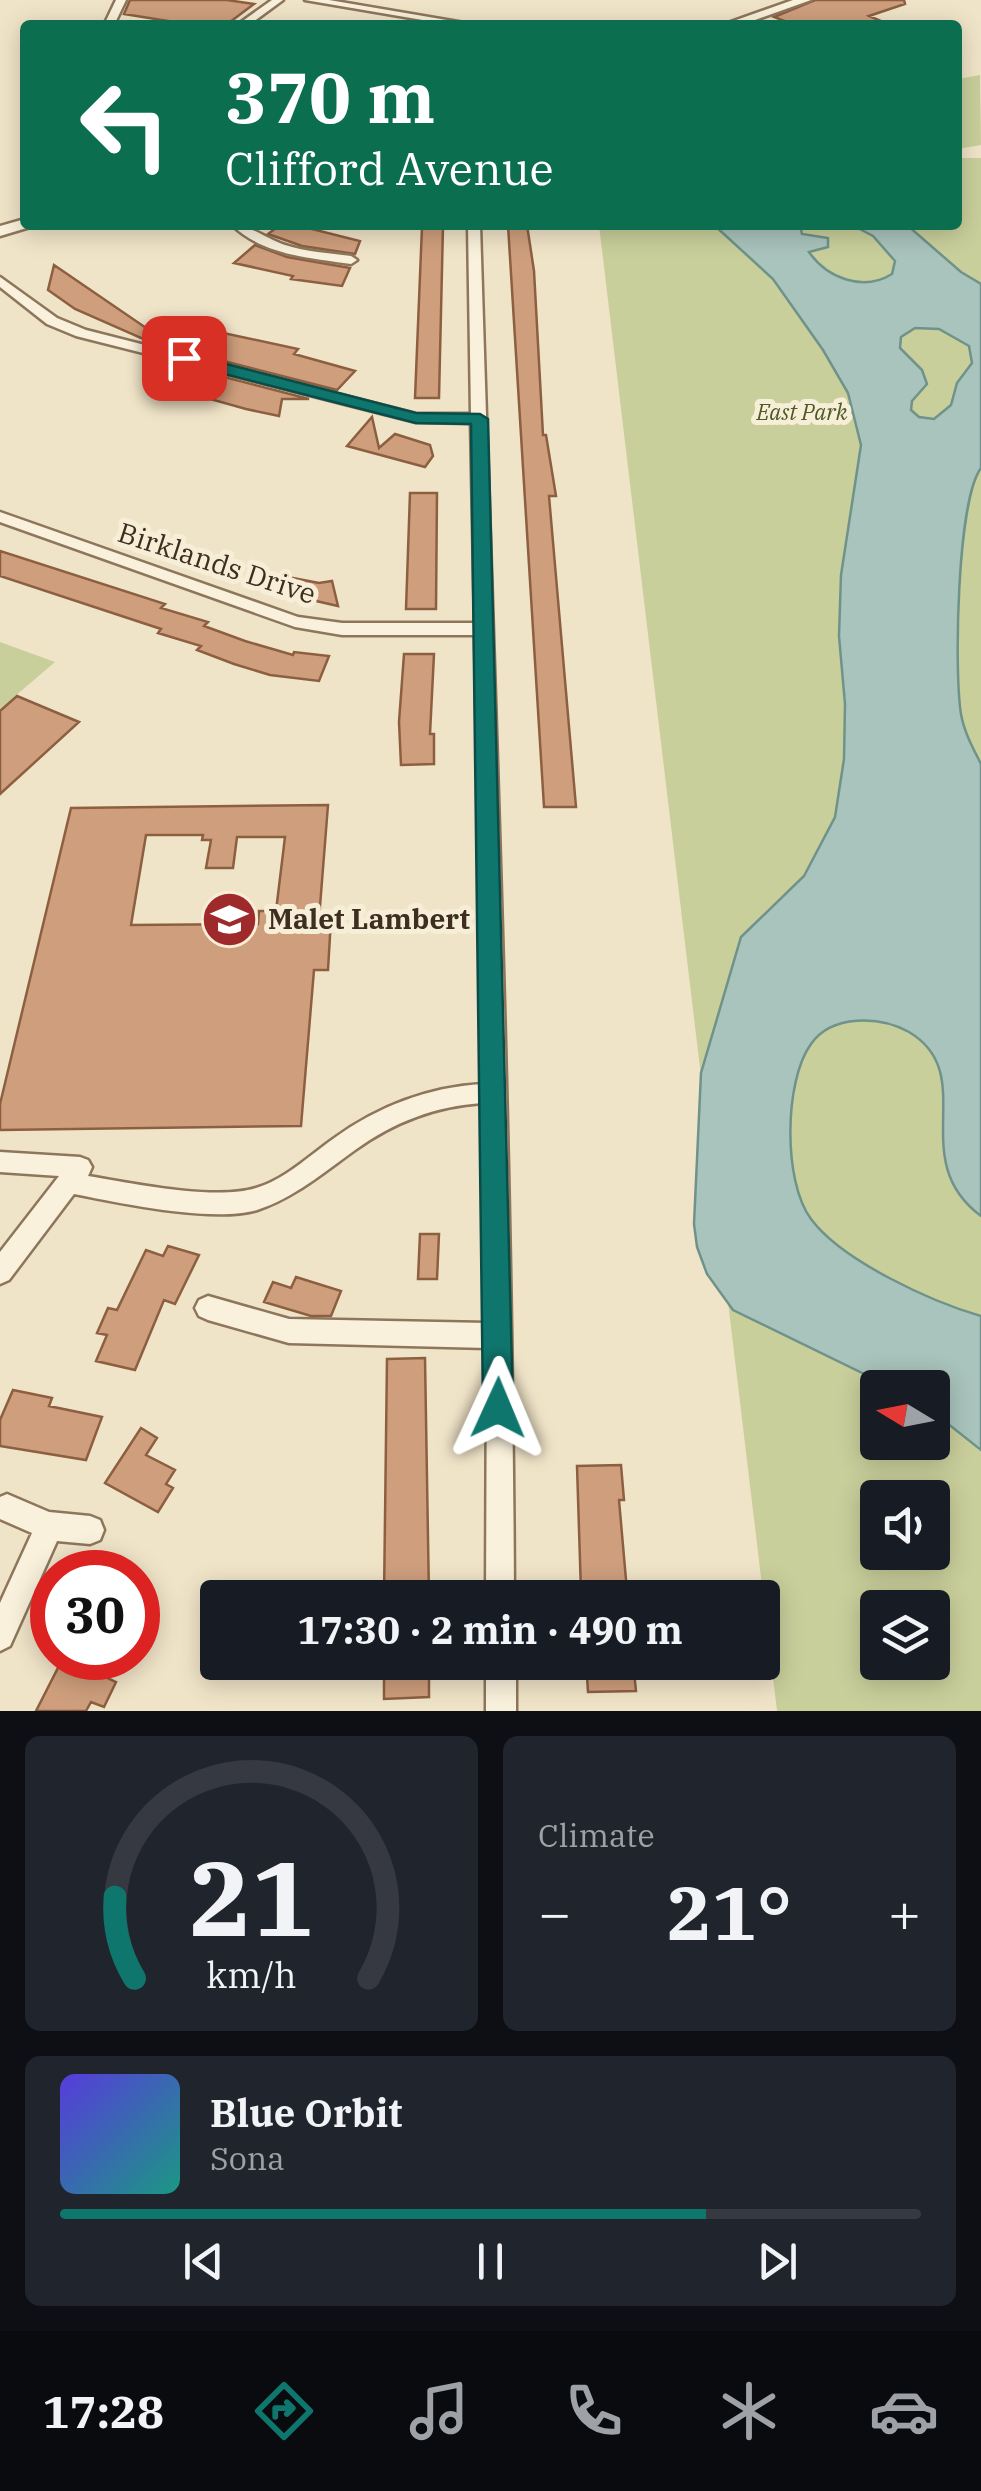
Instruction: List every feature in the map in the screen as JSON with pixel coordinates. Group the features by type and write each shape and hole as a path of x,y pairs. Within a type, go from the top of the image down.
{"street":[{"path":"249,20 278,0"},
{"path":"310,0 414,20"},
{"path":"371,10 383,0"},
{"path":"744,20 806,0"},
{"path":"244,230 275,248 351,260"},
{"path":"474,230 500,1336 500,1580"},
{"path":"0,281 52,322 80,333 416,418 480,419"},
{"name":"Birklands Drive","path":"0,517 295,622 342,629 482,629"},
{"path":"71,1183 113,1192 250,1202 294,1182 376,1124 434,1099 495,1093"},
{"path":"0,1162 80,1167 0,1272"},
{"path":"208,1308 289,1331 500,1336"},
{"path":"7,1508 50,1526 90,1530"},
{"path":"0,1636 50,1526"},
{"path":"501,1680 502,1711"}],"green space":[{"path":"980,75 981,145 962,148 962,78"},
{"name":"East Park","path":"962,158 981,158 981,1711 777,1711 773,1680 780,1680 780,1580 761,1580 600,230 962,230"},
{"path":"0,642 55,662 0,709"}],"water":[{"path":"719,230 801,230 802,234 828,238 828,247 809,252 817,261 846,280 869,282 892,274 895,261 873,236 862,230 913,230 981,284 981,468 973,486 962,549 958,662 962,721 981,764 981,1216 959,1193 947,1169 940,1071 930,1050 909,1032 884,1023 857,1021 820,1034 802,1061 790,1132 795,1181 802,1202 825,1235 889,1278 981,1316 981,1450 950,1425 950,1370 860,1372 733,1310 707,1274 694,1224 701,1073 741,937 804,876 835,817 844,759 841,575 861,445 848,393 773,279","holes":["915,328 939,329 969,346 972,363 957,383 951,405 934,419 919,417 911,410 912,401 927,384 922,370 900,348 901,337"]}],"building":[{"path":"130,0 227,0 254,4 233,20 162,20 124,14"},
{"path":"815,0 904,0 905,4 869,16 878,20 774,17"},
{"path":"273,230 316,230 360,241 355,254 302,246 268,234"},
{"path":"422,230 443,230 439,398 415,398"},
{"path":"508,230 528,230 534,271 543,435 556,496 549,496 576,807 544,807"},
{"path":"255,245 287,257 350,268 342,286 291,279 293,276 234,263"},
{"path":"54,265 155,334 150,342 75,309 48,290"},
{"path":"172,322 298,349 294,354 355,371 337,390 154,343"},
{"path":"193,369 309,399 282,399 279,416 246,409 185,392"},
{"path":"372,417 379,448 395,434 430,445 433,456 425,467 347,446"},
{"path":"410,493 437,493 436,609 406,609"},
{"path":"0,551 165,604 161,608 208,622 204,626 245,641 293,655 294,652 329,656 319,681 270,675 234,664 197,650 201,646 158,633 161,629 0,576"},
{"path":"272,574 319,583 332,581 338,606 268,590"},
{"path":"404,654 434,654 430,734 434,734 434,764 401,765 399,722"},
{"path":"17,696 79,722 0,794 0,711"},
{"path":"328,805 319,919 331,919 328,970 314,970 301,1126 0,1130 0,1104 71,808","holes":["146,835 203,835 202,840 211,840 206,868 233,868 237,837 285,837 276,911 259,911 258,924 131,925"]},
{"path":"420,1234 439,1234 437,1279 418,1279"},
{"path":"168,1246 199,1255 175,1304 164,1300 135,1370 96,1361 107,1335 97,1333 108,1308 117,1310 146,1250 163,1256"},
{"path":"296,1277 341,1291 331,1316 311,1316 264,1302 273,1282 291,1288"},
{"path":"425,1358 429,1580 384,1580 387,1359"},
{"path":"13,1390 52,1398 49,1406 102,1417 86,1460 0,1446 0,1420"},
{"path":"141,1428 157,1438 146,1455 175,1470 166,1484 173,1488 158,1512 105,1483"},
{"path":"621,1465 624,1500 619,1500 626,1580 581,1580 577,1466"},
{"path":"52,1680 116,1682 104,1707 91,1702 86,1711 36,1711"},
{"path":"384,1680 429,1680 429,1697 384,1699"},
{"path":"587,1680 635,1680 636,1691 588,1692"}],"place":[{"name":"Malet Lambert","path":"229,919"}],"route":[{"path":"184,358 416,418 480,419 500,1336 498,1408"}]}
